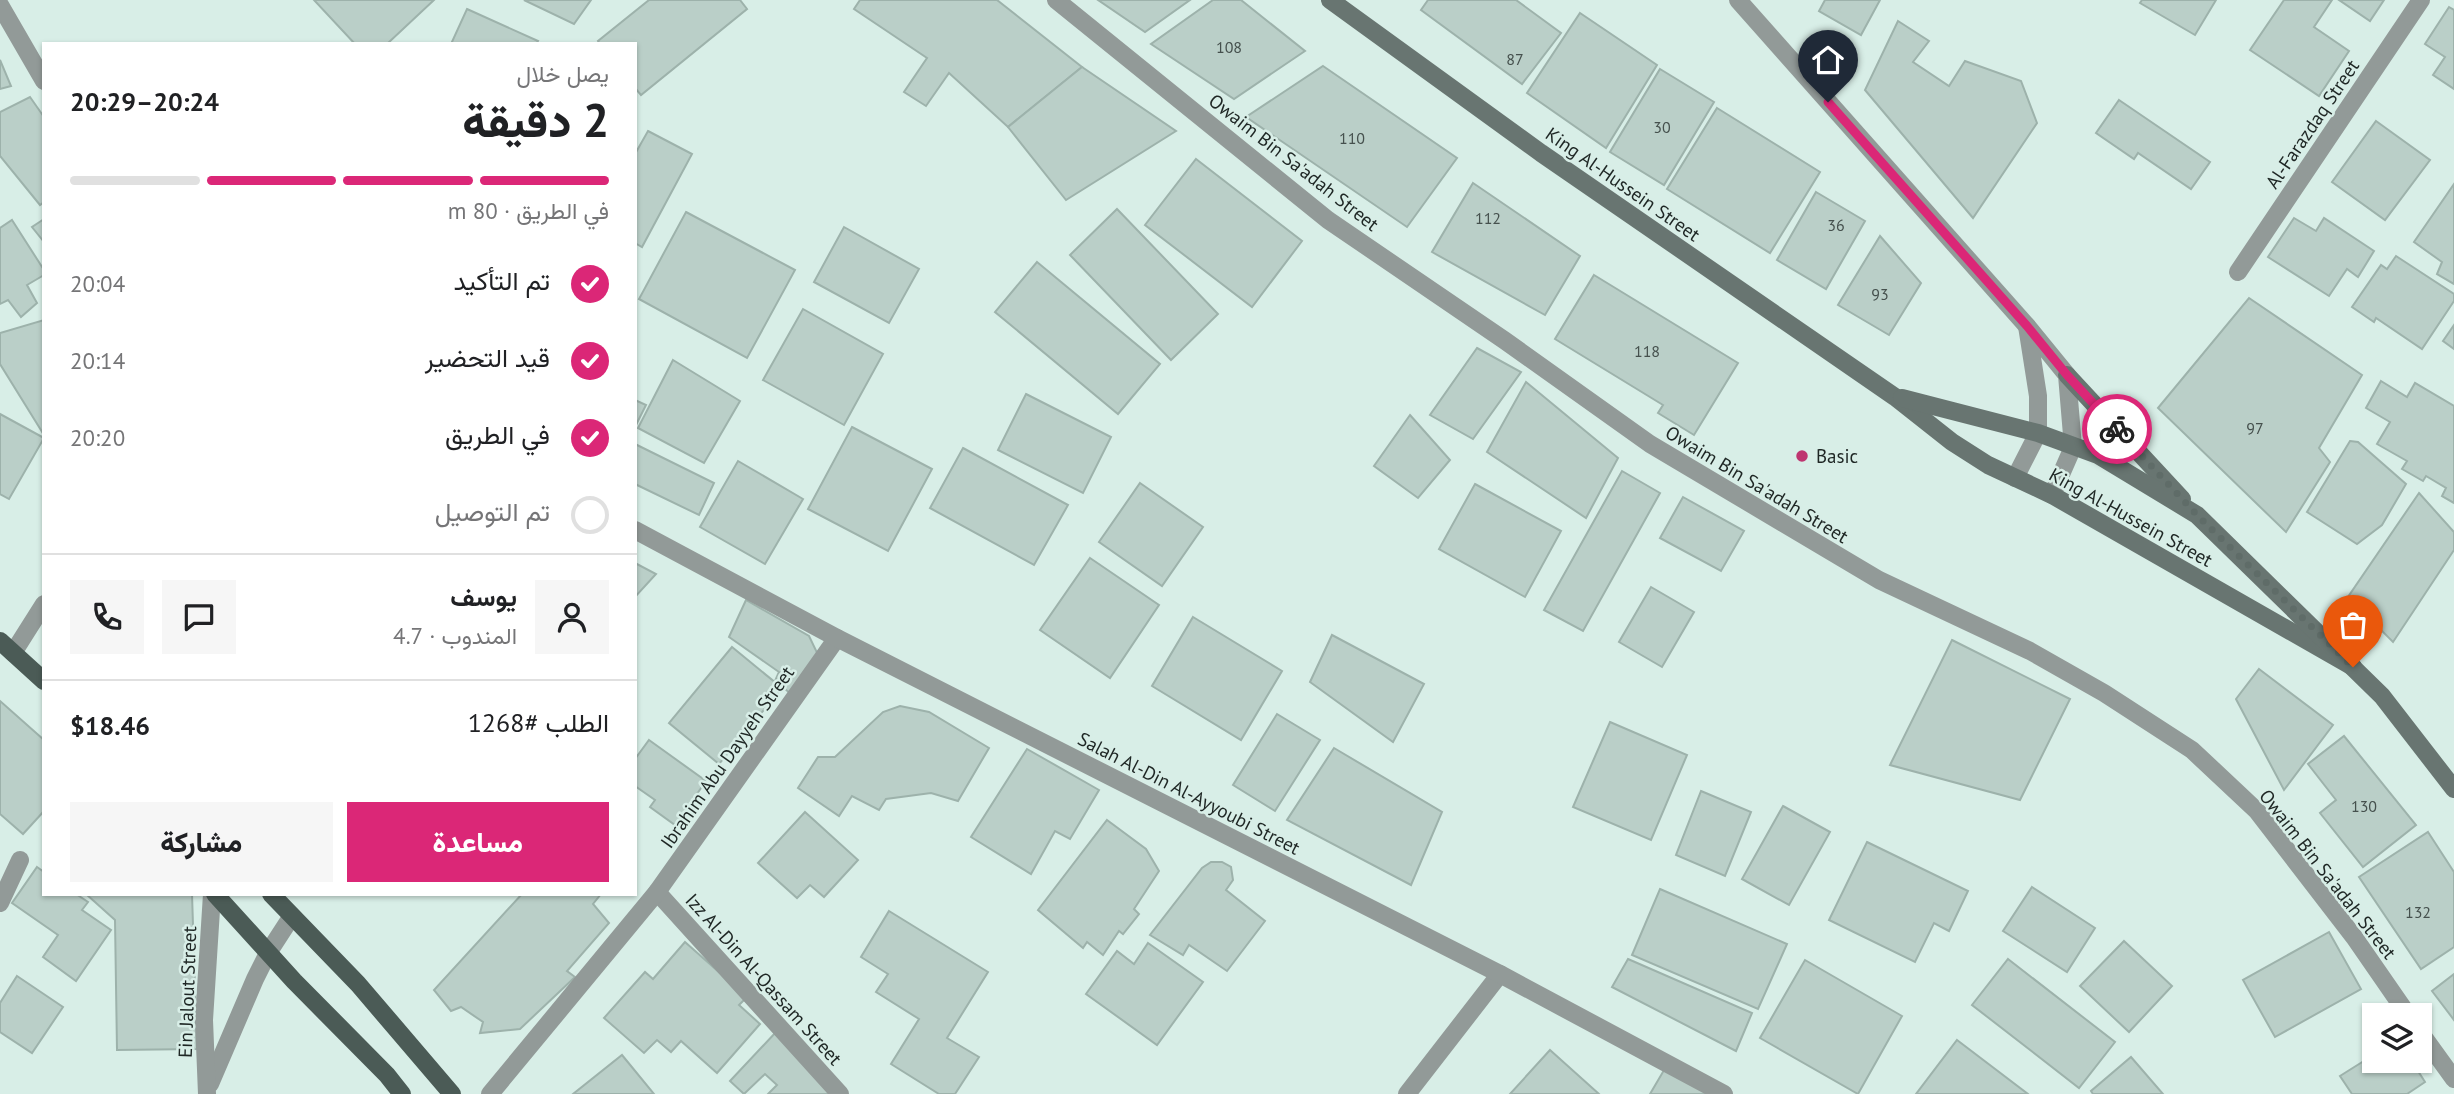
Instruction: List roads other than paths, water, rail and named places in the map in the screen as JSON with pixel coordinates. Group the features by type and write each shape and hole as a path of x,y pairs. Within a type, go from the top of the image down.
{"main road":[{"name":"King Al-Hussein Street","path":"1330,0 1541,153 1895,397 1952,442 1988,466 2052,495 2353,667"},
{"path":"2067,375 2197,515"},
{"name":"King Al-Hussein Street","path":"1895,397 2038,433 2098,456 2197,515 2382,696 2454,789"},
{"path":"6,647 42,679"},
{"path":"215,896 402,1094"},
{"path":"273,896 358,984 452,1094"}],"street":[{"name":"Owaim Bin Sa'adah Street","path":"1056,0 1328,220 1650,444 1879,580 2030,650 2104,693 2192,750 2257,811 2354,937 2401,1003"},
{"path":"1738,0 2027,326 2067,375 2073,447 2052,495"},
{"name":"Al-Farazdaq Street","path":"2238,272 2421,0"},
{"path":"0,5 42,77"},
{"path":"2015,478 2038,433 2038,396 2027,326"},
{"name":"Salah Al-Din Al-Ayyoubi Street","path":"637,531 837,638 1500,974 1724,1094"},
{"path":"6,647 42,606"},
{"name":"Ibrahim Abu Dayyeh Street","path":"490,1094 657,892 837,638"},
{"path":"0,903 20,860"},
{"name":"Izz Al-Din Al-Qassam Street","path":"657,892 840,1094"},
{"name":"Ein Jalout Street","path":"207,1092 204,1020 213,896"},
{"name":"Ein Jalout Street","path":"207,1092 268,953 292,916"},
{"path":"1407,1094 1500,974"},
{"path":"2432,1049 2454,1079"}],"place":[{"name":"Basic","path":"1802,456"}]}
